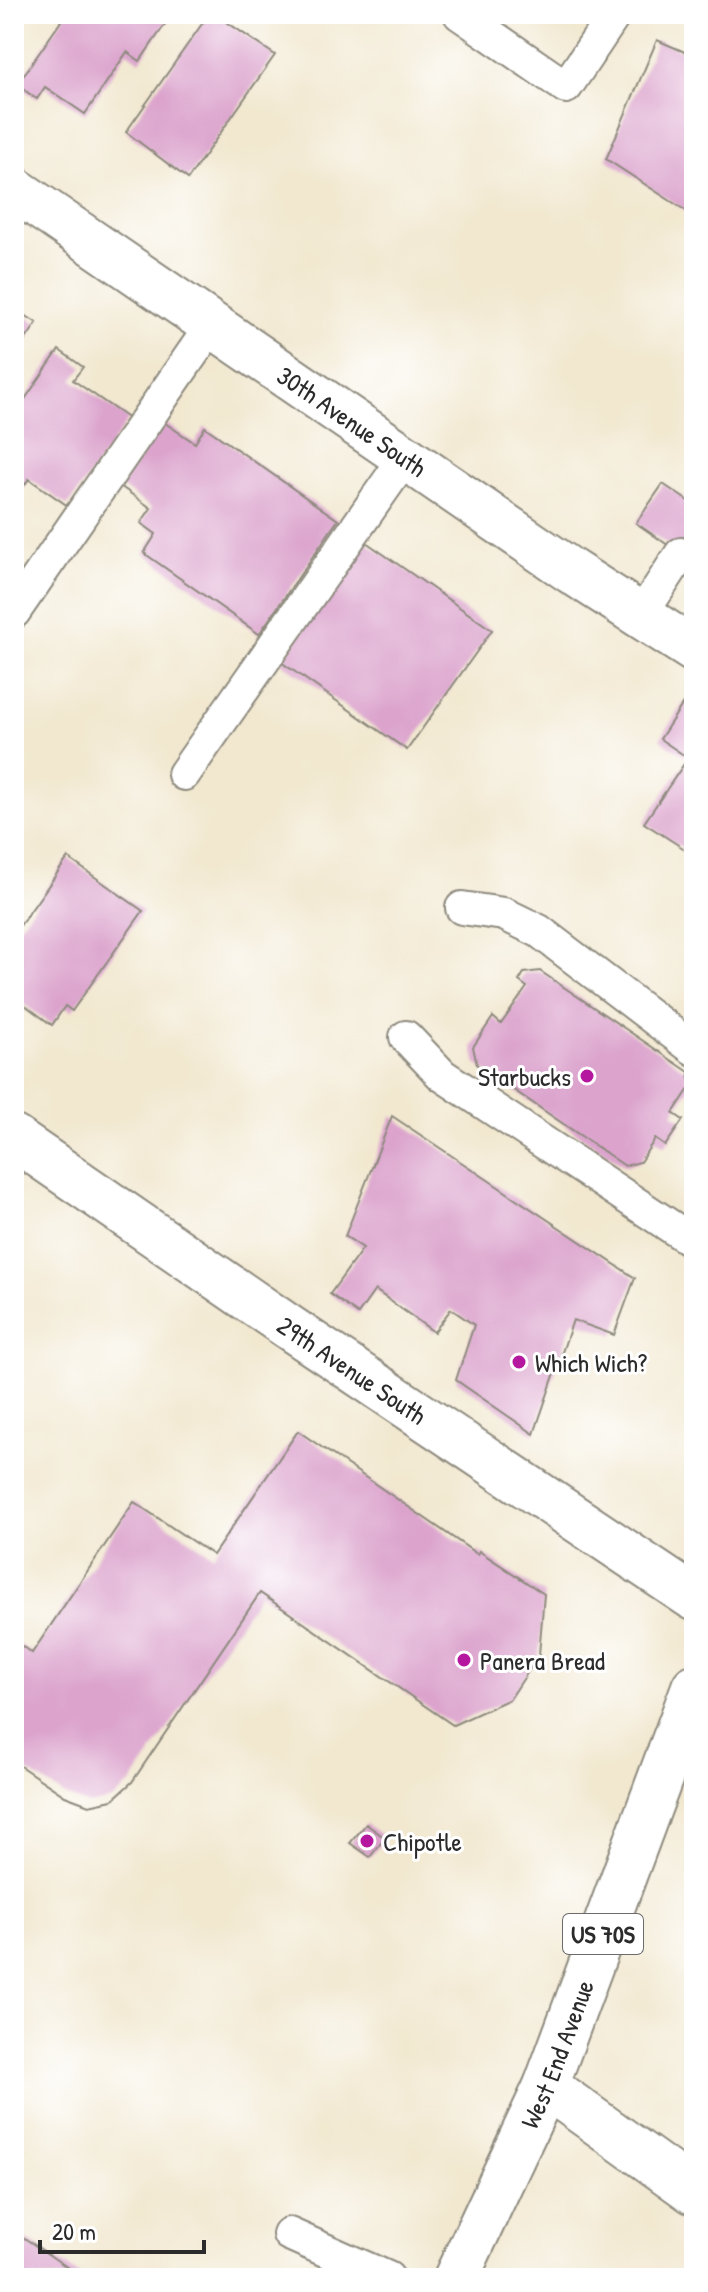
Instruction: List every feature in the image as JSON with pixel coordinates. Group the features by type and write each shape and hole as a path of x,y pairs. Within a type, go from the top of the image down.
{"street":[{"name":"30th Avenue South","path":"14,189 405,458 694,650"},
{"name":"29th Avenue South","path":"14,1138 290,1328 694,1598"},
{"name":"West End Avenue","path":"456,2278 546,2086 694,1687"},
{"path":"546,2086 694,2192"}],"lane":[{"path":"460,14 566,87 615,14"},
{"path":"14,612 212,325"},
{"path":"184,774 405,458"},
{"path":"641,615 681,554"},
{"path":"462,908 504,914 539,931 694,1049"},
{"path":"406,1037 442,1075 694,1242"},
{"path":"289,2234 388,2278"}],"building":[{"path":"66,14 172,14 140,61 127,52 85,114 45,87 37,99 17,85"},
{"path":"209,14 215,14 275,55 188,179 126,132"},
{"path":"657,40 694,56 694,216 606,159"},
{"path":"14,308 37,323 14,356"},
{"path":"59,350 83,367 73,380 129,419 68,506 29,479 18,494 14,491 14,415"},
{"path":"165,423 195,443 205,427 338,520 259,634 144,553 156,534 141,523 151,508 120,486"},
{"path":"663,484 694,505 694,563 636,523"},
{"path":"366,542 492,630 407,750 281,662"},
{"path":"684,702 694,709 694,855 644,823 688,758 660,739"},
{"path":"68,858 143,911 72,1011 65,1006 52,1025 14,997 14,934"},
{"path":"540,971 689,1072 691,1086 673,1113 683,1120 665,1146 655,1139 640,1162 625,1166 477,1065 473,1047 493,1017 501,1024 527,987 519,981 524,973"},
{"path":"392,1116 635,1278 614,1335 573,1320 534,1434 456,1380 474,1325 451,1309 434,1332 375,1290 358,1314 330,1294 363,1248 345,1236"},
{"path":"298,1431 477,1554 479,1551 544,1594 539,1655 510,1699 453,1725 260,1593 132,1782 112,1800 89,1805 65,1796 14,1762 14,1641 32,1653 134,1502 213,1555"},
{"path":"366,1824 385,1838 370,1857 350,1843"},
{"path":"14,2231 83,2278 14,2278"}],"place":[{"name":"Starbucks","path":"587,1076"},
{"name":"Which Wich?","path":"519,1362"},
{"name":"Panera Bread","path":"464,1660"},
{"name":"Chipotle","path":"367,1841"}]}
